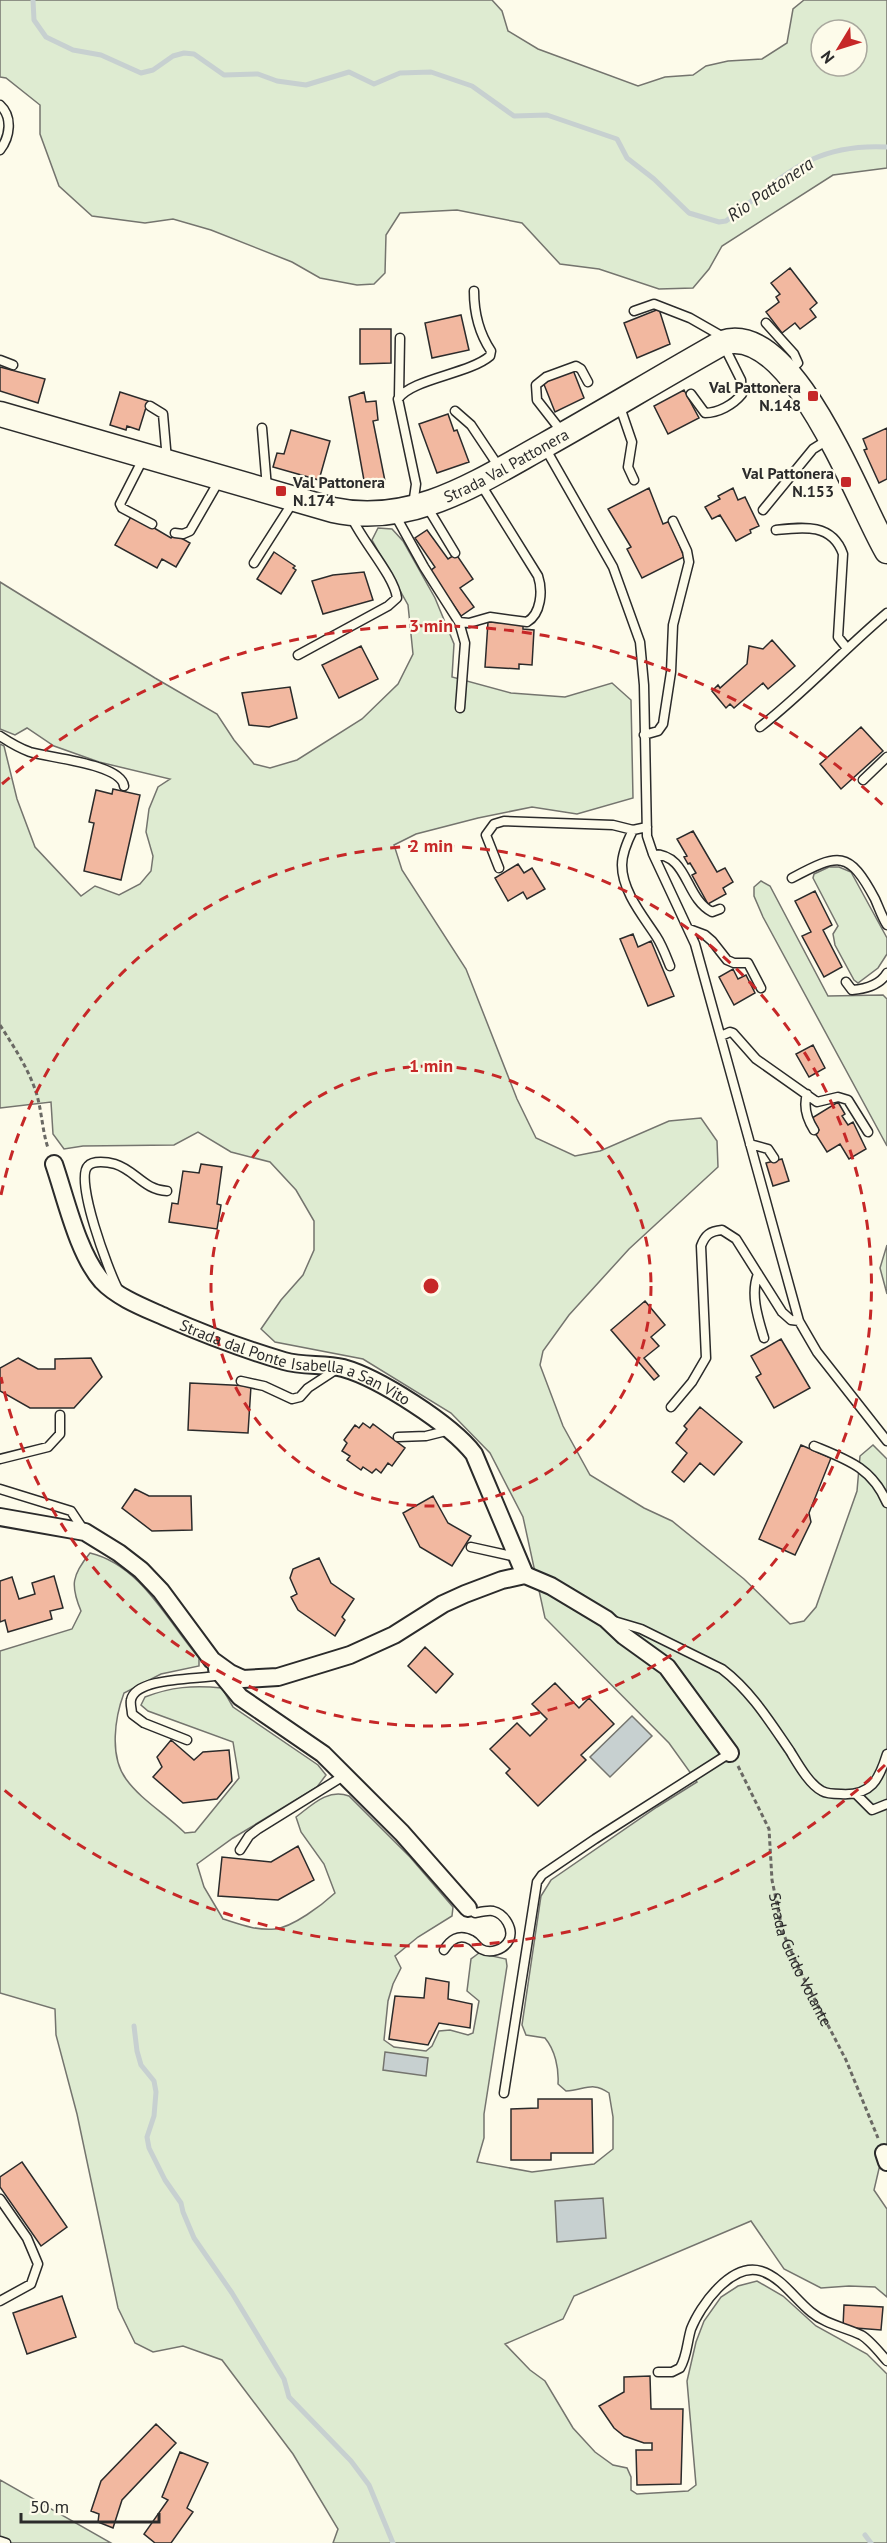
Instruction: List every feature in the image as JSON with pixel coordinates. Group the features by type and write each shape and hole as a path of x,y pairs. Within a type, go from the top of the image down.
{"street":[{"path":"727,342 742,340 763,349 786,373 832,437 885,542"},
{"name":"Strada Val Pattonera","path":"0,414 220,479 350,514 411,509 479,483 727,342"},
{"name":"Strada dal Ponte Isabella a San Vito","path":"54,1164 92,1267 103,1282 121,1295 212,1338 287,1362 340,1367 363,1374 387,1387 450,1430 474,1454 525,1575"},
{"path":"0,1517 85,1532 141,1570 161,1591 221,1675 240,1696 323,1754 402,1833 468,1908"},
{"path":"212,1660 243,1679 261,1679 301,1671 350,1655 394,1635 443,1604 465,1594 502,1580 525,1575 551,1586 606,1619 624,1636 667,1667 730,1753"}],"lane":[{"path":"0,105 5,110 9,127 5,144 0,150"},
{"path":"399,396 490,357 492,351 483,339 474,312 474,291"},
{"path":"634,311 654,304 690,318 727,342 741,380 742,394 736,401 713,413 705,413 691,394"},
{"path":"766,323 797,359 798,363 786,373"},
{"path":"400,338 398,407 416,484 411,509 424,567 459,622 465,643 460,708"},
{"path":"0,360 13,365"},
{"path":"565,434 537,400 536,385 541,379 576,366 581,369 588,382"},
{"path":"618,404 625,417 632,442 628,467 634,480"},
{"path":"150,406 163,414 168,463"},
{"path":"455,411 483,440 501,470"},
{"path":"262,428 268,491"},
{"path":"763,510 813,449 832,437"},
{"path":"544,446 613,567 640,642 644,685 646,826 653,854 689,929 800,1322 817,1353 887,1441"},
{"path":"144,456 120,504 122,508 152,524"},
{"path":"175,533 183,534 190,531 220,479"},
{"path":"459,622 470,623 490,617 526,622 531,620 542,594 538,576 529,559 479,483"},
{"path":"254,563 295,499"},
{"path":"411,509 454,553"},
{"path":"298,655 388,606 397,598 393,585 359,534 350,514"},
{"path":"644,735 658,731 663,724 671,672 673,625 689,562 687,550 672,522"},
{"path":"776,530 816,528 827,533 840,546 843,554 838,637 846,647"},
{"path":"760,727 804,689 846,647 887,613"},
{"path":"0,736 27,751 107,770 120,777 124,786"},
{"path":"863,780 887,757"},
{"path":"499,868 486,835 494,824 504,821 614,825 633,830 646,826"},
{"path":"633,830 622,858 623,875 642,918 657,937 670,966"},
{"path":"653,854 665,854 674,861 698,902 705,908 712,912 720,909"},
{"path":"792,878 822,863 845,860 854,866 862,877 887,924"},
{"path":"689,929 712,940 727,960 734,963 748,963 761,988"},
{"path":"846,982 852,990 861,990 884,979 887,973"},
{"path":"721,1036 730,1032 734,1033 756,1059 817,1102 838,1097 848,1100 867,1132"},
{"path":"807,1094 805,1101 808,1120 814,1130"},
{"path":"750,1144 768,1149 774,1158"},
{"path":"121,1295 111,1277 97,1233 83,1174 87,1166 93,1162 116,1165 148,1187 167,1191"},
{"path":"671,1407 692,1382 706,1358 701,1256 704,1238 715,1231 729,1233 736,1239 785,1317 800,1322"},
{"path":"758,1274 755,1281 756,1307 764,1338"},
{"path":"241,1381 264,1386 292,1399 300,1397 324,1376 340,1367"},
{"path":"0,1459 48,1447 60,1434 60,1415"},
{"path":"398,1437 426,1436 450,1430"},
{"path":"814,1446 861,1468 872,1477 887,1503"},
{"path":"0,1489 71,1511 85,1532"},
{"path":"471,1547 517,1557"},
{"path":"606,1619 641,1629 722,1669 747,1692 814,1784 822,1791 857,1795 872,1810 887,1804"},
{"path":"187,1740 144,1723 132,1714 131,1699 136,1691 150,1684 221,1675"},
{"path":"504,2093 537,1882 542,1875 595,1839 730,1753"},
{"path":"857,1795 873,1785 880,1775 887,1754"},
{"path":"240,1850 249,1836 258,1829 345,1775"},
{"path":"444,1950 450,1941 460,1936 470,1939 481,1950 493,1952 502,1948 510,1939 510,1927 503,1916 493,1911 475,1913 468,1908"},
{"path":"0,2199 27,2238 38,2264 31,2284 0,2301"},
{"path":"658,2372 672,2372 680,2368 691,2329 705,2301 718,2288 748,2271 760,2271 776,2280 811,2312 828,2323 863,2336 887,2361"},
{"path":"0,2541 6,2543"}],"path":[{"path":"0,1025 27,1068 37,1095 42,1131 54,1164"},
{"name":"Strada Guido Volante","path":"730,1753 750,1786 769,1829 772,1881 783,1933 796,1964 846,2060 886,2158"}],"green space":[{"path":"0,0 492,0 502,11 508,31 538,49 638,86 665,77 693,75 706,66 728,61 762,59 787,43 793,9 804,0 887,0 887,168 833,175 722,246 709,269 693,288 659,289 599,269 560,264 522,223 457,210 400,213 386,235 385,273 374,284 357,285 320,278 292,262 211,230 173,219 145,223 92,216 59,186 40,134 40,105 6,78 0,77"},
{"path":"378,528 392,529 403,541 435,598 454,644 452,677 511,693 565,697 612,683 631,700 633,798 577,814 532,807 416,834 394,845 402,870 466,969 517,1099 536,1138 575,1156 600,1151 669,1121 701,1118 717,1141 718,1167 629,1249 569,1315 543,1351 540,1365 563,1426 590,1475 644,1508 672,1521 744,1579 790,1624 804,1621 816,1607 857,1491 860,1456 873,1445 887,1459 887,2147 881,2160 874,2190 887,2209 887,2297 875,2287 821,2288 784,2269 751,2221 574,2296 563,2319 505,2344 530,2370 545,2381 573,2428 595,2452 613,2465 627,2468 631,2477 631,2490 637,2494 688,2491 696,2485 687,2381 696,2342 704,2321 721,2297 738,2286 757,2281 783,2296 816,2326 867,2354 887,2374 887,2543 333,2543 338,2529 293,2454 222,2360 183,2346 153,2352 135,2343 118,2308 77,2114 56,2035 55,2009 0,1993 0,1651 72,1629 81,1611 74,1587 76,1574 90,1553 108,1559 138,1582 152,1596 199,1658 199,1666 161,1674 124,1693 116,1725 117,1759 126,1779 139,1794 185,1833 195,1832 239,1778 233,1742 148,1711 141,1705 145,1697 182,1688 222,1688 233,1707 318,1765 326,1775 317,1787 233,1838 197,1864 204,1887 223,1919 248,1927 275,1929 307,1915 335,1893 324,1864 301,1832 296,1817 327,1796 341,1794 349,1796 410,1857 453,1907 452,1916 418,1937 395,1956 401,1968 388,2001 384,2040 394,2047 426,2051 432,2046 439,2031 450,2030 468,2035 473,2033 479,2001 467,1991 471,1959 479,1953 506,1959 507,1966 484,2114 484,2138 477,2162 532,2172 594,2164 613,2149 613,2117 609,2093 598,2087 566,2091 558,2084 556,2059 545,2038 526,2035 522,2025 541,1896 551,1880 697,1782 669,1743 545,1618 523,1517 490,1453 451,1413 363,1359 275,1342 261,1329 281,1300 303,1275 314,1250 314,1221 296,1190 270,1162 231,1152 198,1132 174,1145 83,1146 64,1149 53,1134 51,1102 0,1108 0,744 4,746 17,799 35,847 81,896 95,886 119,895 140,884 151,871 153,856 146,832 149,809 158,787 170,779 99,762 54,746 27,728 15,735 0,729 0,582 217,714 234,740 254,764 270,768 297,760 362,719 398,684 413,654 408,605 372,540"},
{"path":"829,867 839,867 851,872 887,938 887,954 878,968 858,983 854,980 835,945 833,934 838,926 813,878 814,874"},
{"path":"761,881 770,886 828,996 883,995 887,999 887,1146 763,917 754,896 754,887"},
{"path":"887,1245 887,1294 880,1268"},
{"path":"0,2480 111,2543 0,2543"}],"shaded area":[{"path":"632,1716 652,1736 610,1777 590,1757"},
{"path":"385,2052 428,2058 426,2076 383,2070"},
{"path":"603,2198 606,2238 557,2242 555,2201"}],"building":[{"path":"790,268 817,303 810,309 816,317 800,329 795,323 782,333 766,312 779,302 776,297 780,294 771,283"},
{"path":"659,309 670,344 637,358 624,323"},
{"path":"461,315 469,350 432,358 425,323"},
{"path":"360,329 391,329 391,363 360,364"},
{"path":"0,367 45,379 38,403 0,391"},
{"path":"573,370 584,398 555,412 543,382"},
{"path":"684,390 699,418 668,434 654,406"},
{"path":"120,392 148,401 139,430 127,426 126,430 110,425"},
{"path":"364,392 366,402 376,401 378,420 373,421 385,481 365,486 349,397"},
{"path":"448,414 454,431 457,430 469,462 437,473 419,424"},
{"path":"887,428 887,479 879,483 864,450 867,449 863,439"},
{"path":"291,430 330,441 319,480 273,467 277,453 284,454"},
{"path":"649,488 663,524 670,521 684,557 642,578 627,549 631,547 608,509"},
{"path":"733,488 738,500 745,497 759,526 736,541 720,515 712,519 705,507 720,499 718,496"},
{"path":"132,515 171,538 174,534 190,543 176,567 162,559 157,568 115,545"},
{"path":"427,530 448,559 456,554 473,579 460,588 474,607 461,616 430,571 435,567 415,538"},
{"path":"274,552 295,566 293,568 296,570 281,594 257,579"},
{"path":"364,572 373,600 323,614 312,581 333,575"},
{"path":"488,622 523,624 523,629 534,630 532,665 519,664 519,669 485,667"},
{"path":"772,640 795,666 768,689 763,683 734,708 730,704 726,708 712,691 718,685 720,688 747,664 749,646 763,649"},
{"path":"361,646 378,679 339,698 322,665"},
{"path":"290,687 297,718 269,727 249,725 242,693"},
{"path":"861,727 883,751 841,789 820,764"},
{"path":"113,789 140,795 121,880 84,871 94,823 89,822 96,790 112,794"},
{"path":"693,831 717,872 725,868 733,882 723,888 726,894 708,904 692,875 696,873 684,857 687,856 677,839"},
{"path":"518,864 524,873 532,868 545,889 527,899 523,892 508,901 495,878"},
{"path":"815,891 832,925 823,930 842,967 824,977 802,936 811,932 795,901"},
{"path":"633,934 638,947 651,941 674,996 648,1006 620,939"},
{"path":"733,969 738,979 746,975 755,993 734,1005 719,977"},
{"path":"813,1045 825,1068 809,1077 796,1054"},
{"path":"838,1102 845,1114 842,1116 848,1125 853,1122 866,1149 849,1159 840,1144 827,1152 815,1133 819,1130 812,1118"},
{"path":"782,1159 789,1181 773,1186 766,1163"},
{"path":"201,1164 222,1167 217,1204 221,1205 217,1229 169,1222 172,1203 178,1204 183,1171 199,1173"},
{"path":"645,1301 665,1325 651,1337 659,1346 644,1358 659,1376 654,1380 611,1330"},
{"path":"781,1339 810,1388 774,1408 756,1377 761,1374 751,1356"},
{"path":"18,1358 38,1369 55,1369 55,1359 91,1358 102,1377 74,1408 30,1408 0,1391 0,1368"},
{"path":"190,1383 251,1386 248,1433 188,1430"},
{"path":"700,1407 742,1442 714,1475 700,1463 684,1482 672,1472 687,1453 676,1443 687,1429 684,1426"},
{"path":"363,1423 370,1428 373,1424 405,1448 392,1466 388,1463 381,1473 376,1469 372,1473 363,1467 361,1470 347,1460 350,1456 342,1451 347,1443 344,1440 355,1425 359,1428"},
{"path":"801,1445 831,1458 809,1513 811,1522 795,1555 759,1539"},
{"path":"135,1489 149,1496 191,1496 192,1530 152,1531 122,1508"},
{"path":"433,1496 448,1523 471,1536 452,1566 420,1547 403,1513"},
{"path":"319,1558 331,1583 354,1599 342,1617 345,1620 335,1636 298,1610 291,1597 297,1594 290,1578 293,1569"},
{"path":"54,1576 63,1608 50,1611 52,1619 8,1632 5,1620 0,1622 0,1581 12,1577 19,1599 35,1594 32,1583"},
{"path":"425,1647 453,1674 436,1693 408,1666"},
{"path":"555,1683 579,1708 589,1698 614,1724 581,1755 586,1760 538,1806 506,1773 510,1769 490,1749 517,1723 530,1736 547,1719 532,1704"},
{"path":"171,1740 194,1760 203,1752 229,1750 232,1781 217,1799 183,1803 153,1777 162,1767 157,1757"},
{"path":"298,1846 314,1880 278,1900 218,1896 222,1857 271,1862"},
{"path":"426,1978 449,1982 448,1999 472,2004 470,2028 439,2023 428,2045 389,2039 395,1996 424,1998"},
{"path":"538,2099 592,2099 593,2153 551,2153 551,2160 511,2160 511,2109 538,2108"},
{"path":"22,2162 67,2227 41,2246 0,2187 0,2177"},
{"path":"62,2296 76,2337 27,2354 13,2313"},
{"path":"844,2305 883,2307 881,2330 843,2327"},
{"path":"650,2376 651,2409 683,2409 681,2484 637,2485 636,2450 652,2450 652,2443 644,2443 624,2436 614,2428 599,2406 624,2392 624,2377"},
{"path":"156,2424 176,2443 122,2500 113,2528 98,2522 99,2514 91,2511 101,2481"},
{"path":"180,2452 208,2463 187,2508 193,2512 171,2543 155,2543 144,2534 168,2500 162,2497"}],"waterway":[{"name":"Rio Pattonera","path":"33,0 34,20 46,37 73,50 101,55 141,73 153,70 173,56 184,53 194,54 224,75 258,74 277,81 306,85 349,72 374,84 400,73 431,72 472,86 514,116 547,115 617,139 627,158 654,179 689,213 719,222 726,221 781,178 817,157 860,147 887,147"},
{"path":"134,2026 141,2065 154,2081 156,2092 154,2116 147,2137 149,2148 165,2180 181,2203 194,2238 232,2293 284,2379 289,2397 351,2461 369,2485 393,2543"},
{"path":"865,2535 871,2543"}],"place":[{"name":"Val Pattonera N.148","path":"813,396"},
{"name":"Val Pattonera N.153","path":"846,482"},
{"name":"Val Pattonera N.174","path":"281,491"}]}
